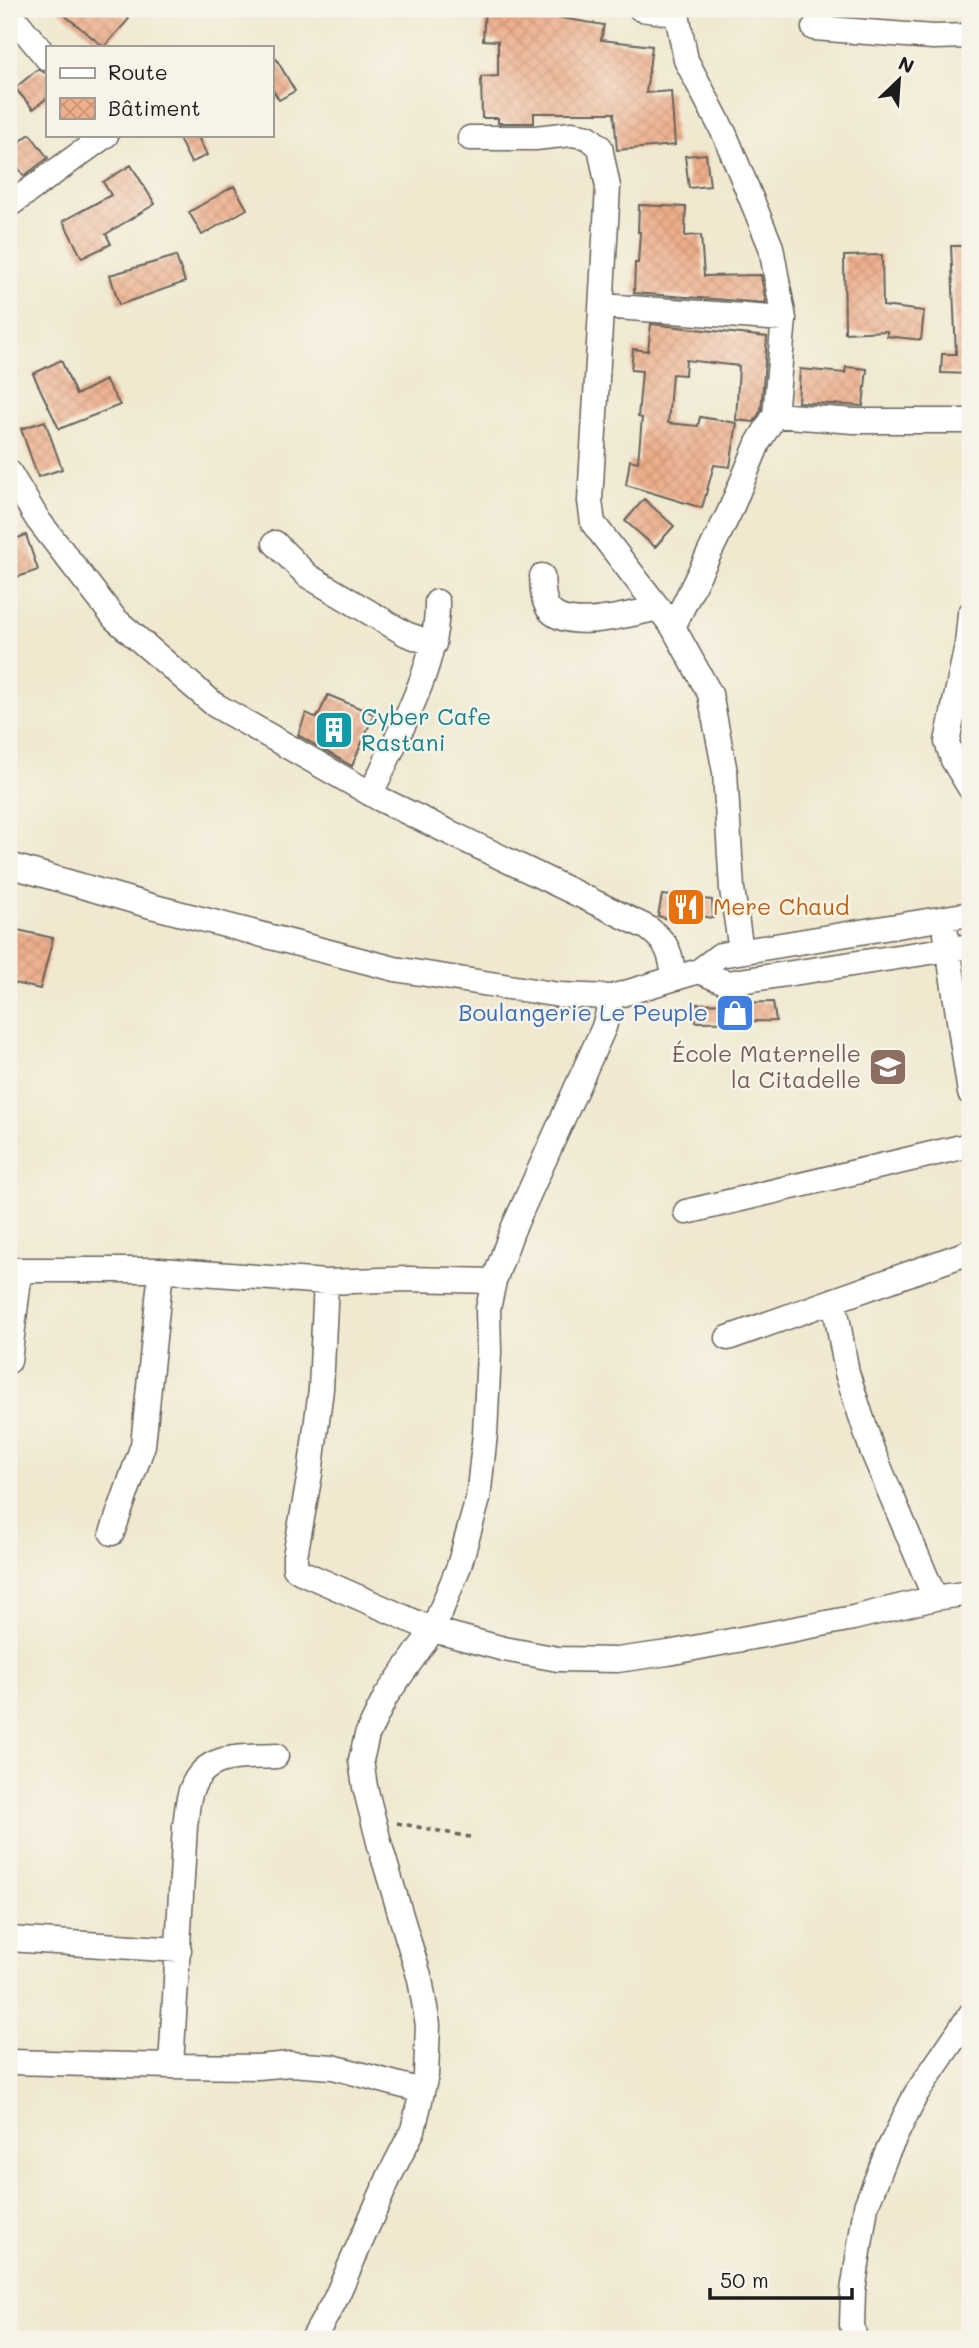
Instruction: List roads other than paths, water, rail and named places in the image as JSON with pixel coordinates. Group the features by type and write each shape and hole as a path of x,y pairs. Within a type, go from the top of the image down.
{"street":[{"path":"641,9 676,11 686,60 725,135 771,247 784,319 775,415 758,443 730,510 666,617"},
{"path":"9,12 46,57"},
{"path":"814,28 933,37 970,36"},
{"path":"470,138 535,138 572,134 588,137 600,147 608,187 590,501 593,523 666,617 710,694 726,772 732,889 741,951"},
{"path":"9,205 105,136"},
{"path":"602,306 784,319"},
{"path":"775,415 854,421 970,421"},
{"path":"9,471 38,520 115,619 215,705 371,794 648,928 662,938 671,955 674,978"},
{"path":"275,543 308,576 319,583 406,634 434,644"},
{"path":"542,576 543,595 549,608 571,621 666,617"},
{"path":"371,794 420,684 434,644 437,602"},
{"path":"970,614 967,645 947,742 953,760 970,788"},
{"path":"9,865 151,906 395,969 559,995 612,998 699,971 720,955 970,914"},
{"path":"943,919 959,947 970,1093"},
{"path":"699,971 727,983 959,947"},
{"path":"313,2339 335,2300 390,2175 413,2130 426,2075 428,2025 420,1979 380,1846 361,1760 366,1735 386,1696 433,1630 458,1566 478,1499 485,1434 488,1309 494,1281 512,1231 604,1027 612,998"},
{"path":"686,1212 970,1145"},
{"path":"728,1338 970,1252"},
{"path":"9,1361 15,1270 161,1270 326,1282 408,1279 494,1281"},
{"path":"112,1532 143,1445 161,1270"},
{"path":"326,1282 321,1389 295,1568 433,1630 558,1659 618,1660 753,1638 935,1598 970,1593"},
{"path":"834,1300 847,1373 872,1450 935,1598"},
{"path":"172,2066 185,1826 191,1789 203,1767 221,1760 276,1756"},
{"path":"9,1939 179,1950"},
{"path":"855,2339 852,2325 853,2291 866,2206 887,2153 916,2094 970,2015"},
{"path":"9,2062 258,2067 290,2064 333,2067 422,2091"}],"place":[{"name":"Cyber Cafe Rastani","path":"334,730"},
{"name":"Mere Chaud","path":"686,907"},
{"name":"Boulangerie Le Peuple","path":"735,1013"},
{"name":"École Maternelle la Citadelle","path":"888,1067"}]}
